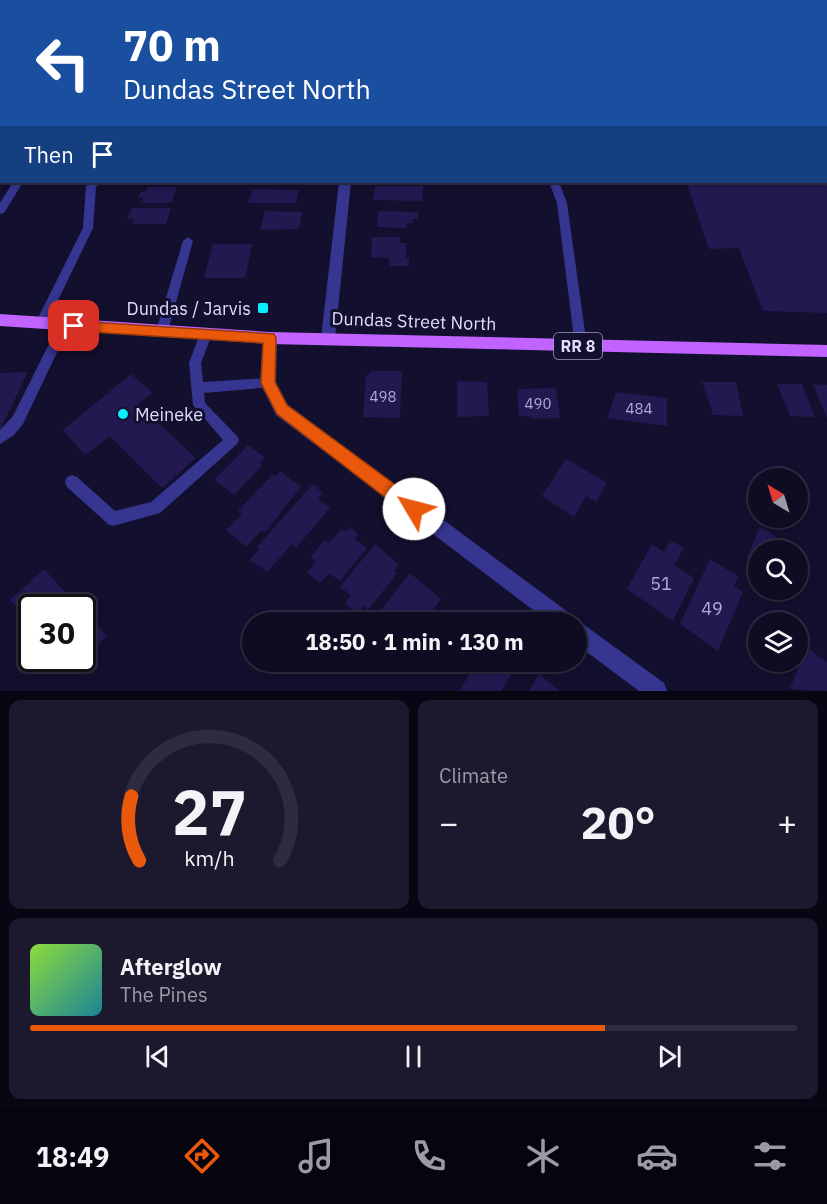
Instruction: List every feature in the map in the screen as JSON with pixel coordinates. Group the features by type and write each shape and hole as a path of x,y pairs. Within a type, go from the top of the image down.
{"main road":[{"name":"Dundas Street North","path":"0,320 270,338 827,351"}],"street":[{"path":"328,338 345,183"},
{"path":"270,338 268,383 282,410 552,612"},
{"path":"587,639 656,691"}],"lane":[{"path":"0,211 17,183"},
{"path":"41,324 88,228 91,183"},
{"path":"554,183 562,203 581,346"},
{"path":"162,332 188,241"},
{"path":"0,438 18,420 64,326"},
{"path":"72,482 113,519 155,508 232,440 199,405 195,363 206,334"},
{"path":"198,388 268,383"}],"building":[{"path":"686,183 827,183 827,313 763,311 739,248 709,249"},
{"path":"375,186 423,186 422,201 373,200"},
{"path":"148,187 177,187 171,203 140,203 143,198 138,198 140,192 146,191"},
{"path":"253,189 299,190 296,203 248,203"},
{"path":"132,208 171,208 166,224 132,224 134,219 127,218"},
{"path":"265,211 302,212 299,229 260,230"},
{"path":"378,211 419,212 418,219 413,219 413,223 407,223 406,228 377,227"},
{"path":"372,237 400,237 400,243 406,243 406,258 409,258 409,266 390,266 389,258 371,257"},
{"path":"213,244 252,244 245,278 204,278"},
{"path":"372,371 402,371 400,418 363,417 366,376"},
{"path":"28,372 0,430 0,373"},
{"path":"131,374 153,393 138,404 196,458 162,488 110,436 85,455 63,430"},
{"path":"457,381 487,382 489,416 457,417"},
{"path":"702,382 736,382 743,416 713,415"},
{"path":"777,384 802,384 815,417 790,416"},
{"path":"813,384 827,385 827,419"},
{"path":"556,388 560,418 534,419 519,416 517,389"},
{"path":"616,392 667,398 667,426 607,418"},
{"path":"248,445 265,458 259,463 262,466 234,495 214,480"},
{"path":"566,459 607,483 596,502 586,496 574,517 542,496"},
{"path":"280,471 301,487 265,532 262,530 246,547 226,530 242,514 238,511 272,475 276,476"},
{"path":"313,484 323,493 318,498 330,508 296,548 292,544 267,572 250,560 259,549 257,547"},
{"path":"350,527 358,534 355,539 367,548 340,581 329,573 320,583 307,573 316,562 311,557 325,539 329,543 342,529 345,532"},
{"path":"760,528 776,536 774,540 754,540"},
{"path":"670,540 684,548 674,565 694,578 673,621 627,589 652,544 664,552"},
{"path":"375,544 398,564 394,571 397,573 368,610 364,606 359,612 354,612 345,603 351,595 340,587"},
{"path":"710,559 738,576 734,586 743,592 718,651 680,624"},
{"path":"44,569 67,594 18,594 18,609 10,600"},
{"path":"410,573 441,599 431,612 380,612"},
{"path":"96,625 107,636 96,646"},
{"path":"808,648 827,662 827,691 790,689 796,672 808,672"},
{"path":"471,672 512,672 501,691 459,691"},
{"path":"539,674 560,691 529,691"}],"place":[{"name":"Dundas / Jarvis","path":"263,308"},
{"name":"Meineke","path":"123,414"}],"route":[{"path":"74,326 270,338 268,383 282,410 414,509"}]}
